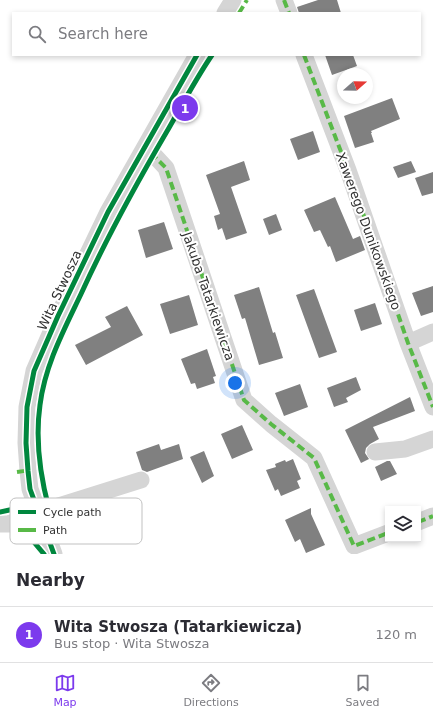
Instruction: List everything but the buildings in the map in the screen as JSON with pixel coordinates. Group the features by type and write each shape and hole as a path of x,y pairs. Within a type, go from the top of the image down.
{"street":[{"path":"226,12 233,0"},
{"path":"284,0 289,12"},
{"name":"Wita Stwosza","path":"33,498 30,489 26,443 27,407 34,371 58,316 108,212 196,56"},
{"name":"Xawerego Dunikowskiego","path":"304,56 348,170 408,343 433,407"},
{"name":"Jakuba Tatarkiewicza","path":"144,149 153,154 166,168 244,400 271,424 314,458 354,546 385,534"},
{"path":"408,343 433,332"},
{"path":"375,452 405,449 433,439"},
{"path":"84,498 141,480"},
{"path":"421,521 433,516"},
{"path":"0,524 10,523"},
{"name":"Wita Stwosza","path":"50,544 54,554"}],"marked path":[{"path":"240,12 247,0"},
{"path":"284,0 289,12"},
{"path":"304,56 348,170 408,343 433,407"},
{"path":"151,153 166,168 244,400 271,424 314,458 354,546 385,534"},
{"path":"17,472 31,470"},
{"path":"421,521 433,516"}],"cycle path":[{"path":"33,498 30,489 26,443 27,407 34,371 58,316 108,212 196,56"},
{"path":"46,498 39,457 38,431 42,390 51,362 62,334 100,253 143,173 211,56"},
{"path":"0,512 10,510"},
{"path":"36,544 44,554"},
{"path":"50,544 54,554"}],"place":[{"name":"Wita Stwosza (Tatarkiewicza)","path":"185,108"}]}
